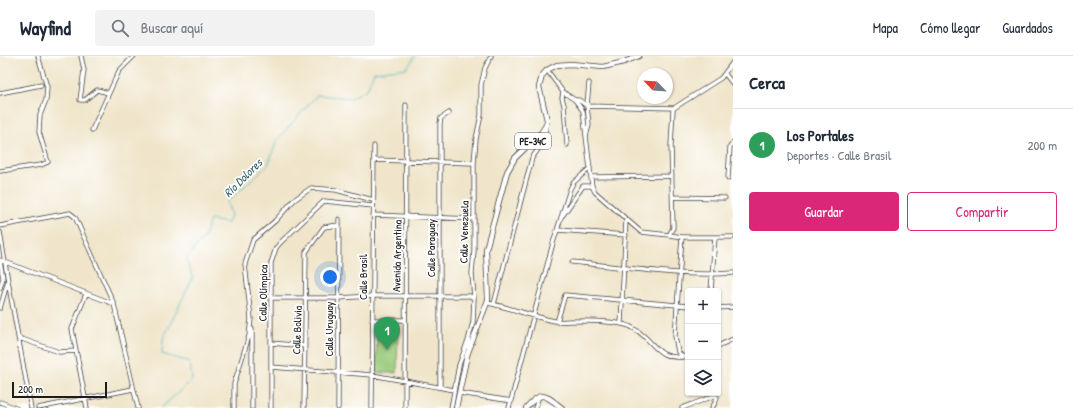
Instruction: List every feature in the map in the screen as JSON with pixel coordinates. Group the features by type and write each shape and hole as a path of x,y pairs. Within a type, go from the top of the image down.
{"main road":[{"path":"547,70 557,65 567,64 608,66 639,56"},
{"name":"PE-34C","path":"456,408 469,348 487,303 486,249 507,172 515,158 546,128 547,120 539,84 542,76 547,70"},
{"path":"526,408 534,398 540,395 550,398 562,408"}],"street":[{"path":"0,172 41,165 48,162 39,132 40,115 46,100 47,87 38,56"},
{"path":"81,56 84,70 80,100 85,100 97,90 109,93"},
{"path":"92,130 121,68 134,56"},
{"name":"Calle Venezuela","path":"469,348 468,341 473,322 474,298 472,273 474,163 476,139 481,115 481,85 485,68 491,56"},
{"path":"575,100 579,100 587,106 674,108 725,74 733,62"},
{"path":"547,70 563,92 575,100 583,111 592,186 599,196 626,220 645,233 682,237 733,236"},
{"path":"725,74 733,84"},
{"path":"586,137 589,125 587,106 589,83"},
{"path":"0,93 41,85"},
{"path":"563,92 562,98 564,105 567,145"},
{"name":"Avenida Argentina","path":"405,408 407,217 406,105"},
{"path":"668,235 673,228 672,114 674,108"},
{"name":"Calle Paraguay","path":"440,387 440,120 449,113"},
{"path":"494,304 532,158 544,141 546,128"},
{"path":"728,178 730,147 733,143"},
{"name":"Calle Brasil","path":"372,408 374,146"},
{"path":"374,160 474,163"},
{"path":"509,408 560,219 574,183 590,168"},
{"path":"591,177 672,176"},
{"path":"560,219 583,186 592,186"},
{"path":"252,408 251,319 245,264 253,240 275,221 294,200 305,192 317,187 344,191 374,200"},
{"path":"673,198 725,198"},
{"name":"Calle Olímpica","path":"271,408 271,263 276,248 321,203 326,200 373,206"},
{"path":"0,226 72,213 114,304 138,408"},
{"path":"373,215 474,219"},
{"name":"Calle Uruguay","path":"338,408 339,219"},
{"path":"621,324 625,266 626,220"},
{"name":"Calle Bolivia","path":"304,408 307,299 306,252 321,229 328,226 339,225"},
{"path":"558,230 626,235"},
{"path":"0,232 32,408"},
{"path":"710,288 715,236"},
{"path":"682,237 675,336 678,352 683,357"},
{"path":"0,261 114,304"},
{"path":"0,261 3,278 0,288"},
{"path":"572,262 679,272 712,274 733,273"},
{"path":"0,308 8,282"},
{"path":"86,294 72,329 87,408"},
{"path":"557,322 565,294 685,305"},
{"path":"272,298 307,299 441,295 470,296 474,298"},
{"path":"487,303 557,322 621,324 632,328 646,337 656,351 672,358 683,357"},
{"path":"721,308 733,307"},
{"path":"234,408 234,384 249,336 251,319"},
{"path":"372,320 405,320"},
{"path":"19,338 59,352 76,351"},
{"path":"721,345 733,340"},
{"path":"451,408 459,365 468,341"},
{"path":"271,343 305,346"},
{"path":"271,367 372,375 454,390"},
{"path":"38,408 133,389"},
{"path":"459,393 512,401"},
{"path":"535,408 540,395"},
{"path":"682,408 714,396 717,397 712,408"},
{"path":"0,402 16,408"}],"green space":[{"path":"377,326 398,327 397,373 376,373"}],"waterway":[{"name":"Río Dolores","path":"161,408 192,380 190,362 162,354 163,339 193,277 186,260 204,237 210,220 228,223 231,215 227,202 268,165 277,140 317,95 351,98 367,89 374,72 407,68 415,56"}],"place":[{"name":"Los Portales","path":"387,350"}]}
